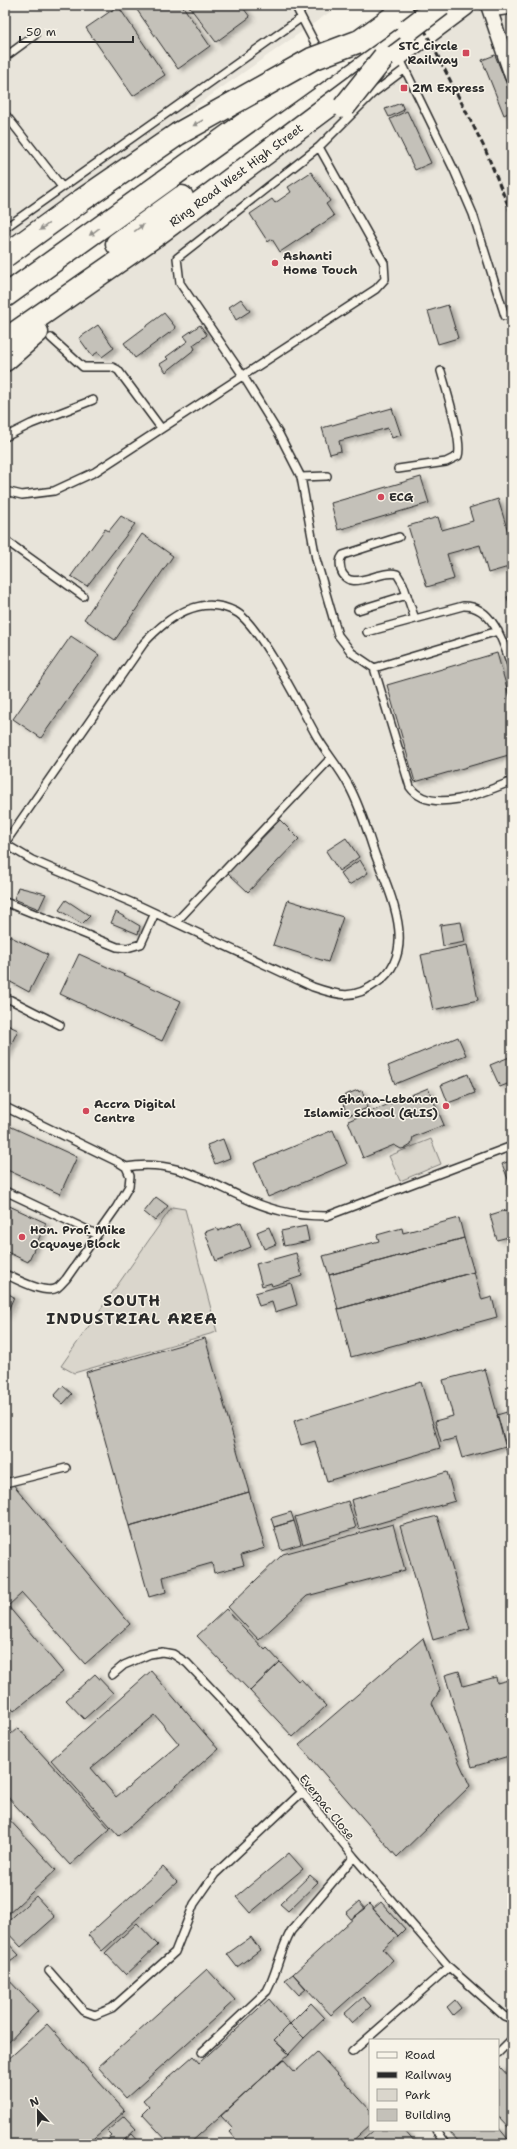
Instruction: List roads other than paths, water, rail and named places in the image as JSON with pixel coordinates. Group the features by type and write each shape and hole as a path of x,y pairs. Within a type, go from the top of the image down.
{"main road":[{"path":"5,277 322,57 390,5"},
{"path":"5,296 410,5"},
{"name":"Ring Road West High Street","path":"5,323 196,187 442,5"},
{"name":"Ring Road West High Street","path":"7,352 159,233 401,62 464,5"},
{"path":"7,352 162,244 328,122 339,113 408,30"},
{"path":"5,256 100,187 178,134 312,59 357,42"}],"street":[{"path":"489,9 512,76"}],"lane":[{"path":"295,5 322,57"},
{"path":"489,9 512,10"},
{"path":"5,228 301,18"},
{"path":"5,57 35,35"},
{"path":"505,316 473,214 454,170 401,62 372,94 319,147 177,258 180,283 242,374 279,434 301,477 316,559 338,636 352,653 374,668 410,787 414,793 422,799 435,801 458,799 512,781"},
{"path":"5,114 62,187"},
{"path":"5,491 22,495 54,491 95,472 242,374 376,289 385,279 384,263 319,147"},
{"path":"51,338 83,367 112,366 118,370 161,428"},
{"path":"398,469 446,462 458,456 458,438 441,371"},
{"path":"5,437 31,424 93,400"},
{"path":"301,477 327,476"},
{"path":"399,537 343,555 340,565 344,578 350,581 386,573 397,574 401,578 414,619"},
{"path":"5,540 83,596"},
{"path":"358,610 407,595"},
{"path":"206,605 223,607 236,612 244,618 277,665 330,759 348,784 358,804 390,892 399,937 395,962 389,972 373,986 358,993 346,996 333,994 290,977 176,922 32,860 5,844 144,643 158,628 190,608 206,605"},
{"path":"367,632 470,606 485,614 498,631 512,668"},
{"path":"374,668 498,631"},
{"path":"176,922 330,759"},
{"path":"5,902 117,947 127,948 141,944 155,913"},
{"path":"5,997 60,1024"},
{"path":"5,1107 126,1167 161,1165 190,1172 240,1196 280,1211 308,1216 326,1216 512,1146"},
{"path":"5,1274 40,1289 49,1290 57,1288 66,1279 96,1234 116,1208 129,1186 130,1176 126,1167"},
{"path":"5,1191 96,1234"},
{"path":"5,1484 66,1468"},
{"name":"Everpac Close","path":"112,1675 135,1659 162,1652 173,1654 187,1664 209,1685 302,1792 354,1857 449,1967 504,2016 512,2020"},
{"path":"49,1971 84,2011 94,2015 112,2008 175,1952 194,1904 215,1874 302,1792"},
{"path":"202,2052 267,1991 272,1981 285,1942 291,1931 354,1857"},
{"path":"352,2052 449,1967"},
{"path":"499,2052 512,2039"},
{"path":"437,2131 445,2144"}],"railway":[{"path":"412,5 485,149 512,215"}],"place":[{"name":"STC Circle Railway","path":"466,53"},
{"name":"2M Express","path":"404,88"},
{"name":"Ashanti Home Touch","path":"275,263"},
{"name":"ECG","path":"381,497"},
{"name":"Ghana-Lebanon Islamic School (GLIS)","path":"446,1106"},
{"name":"Accra Digital Centre","path":"86,1111"},
{"name":"Hon. Prof. Mike Ocquaye Block","path":"22,1237"}],"district":[{"name":"SOUTH INDUSTRIAL AREA","path":"132,1309"}]}
